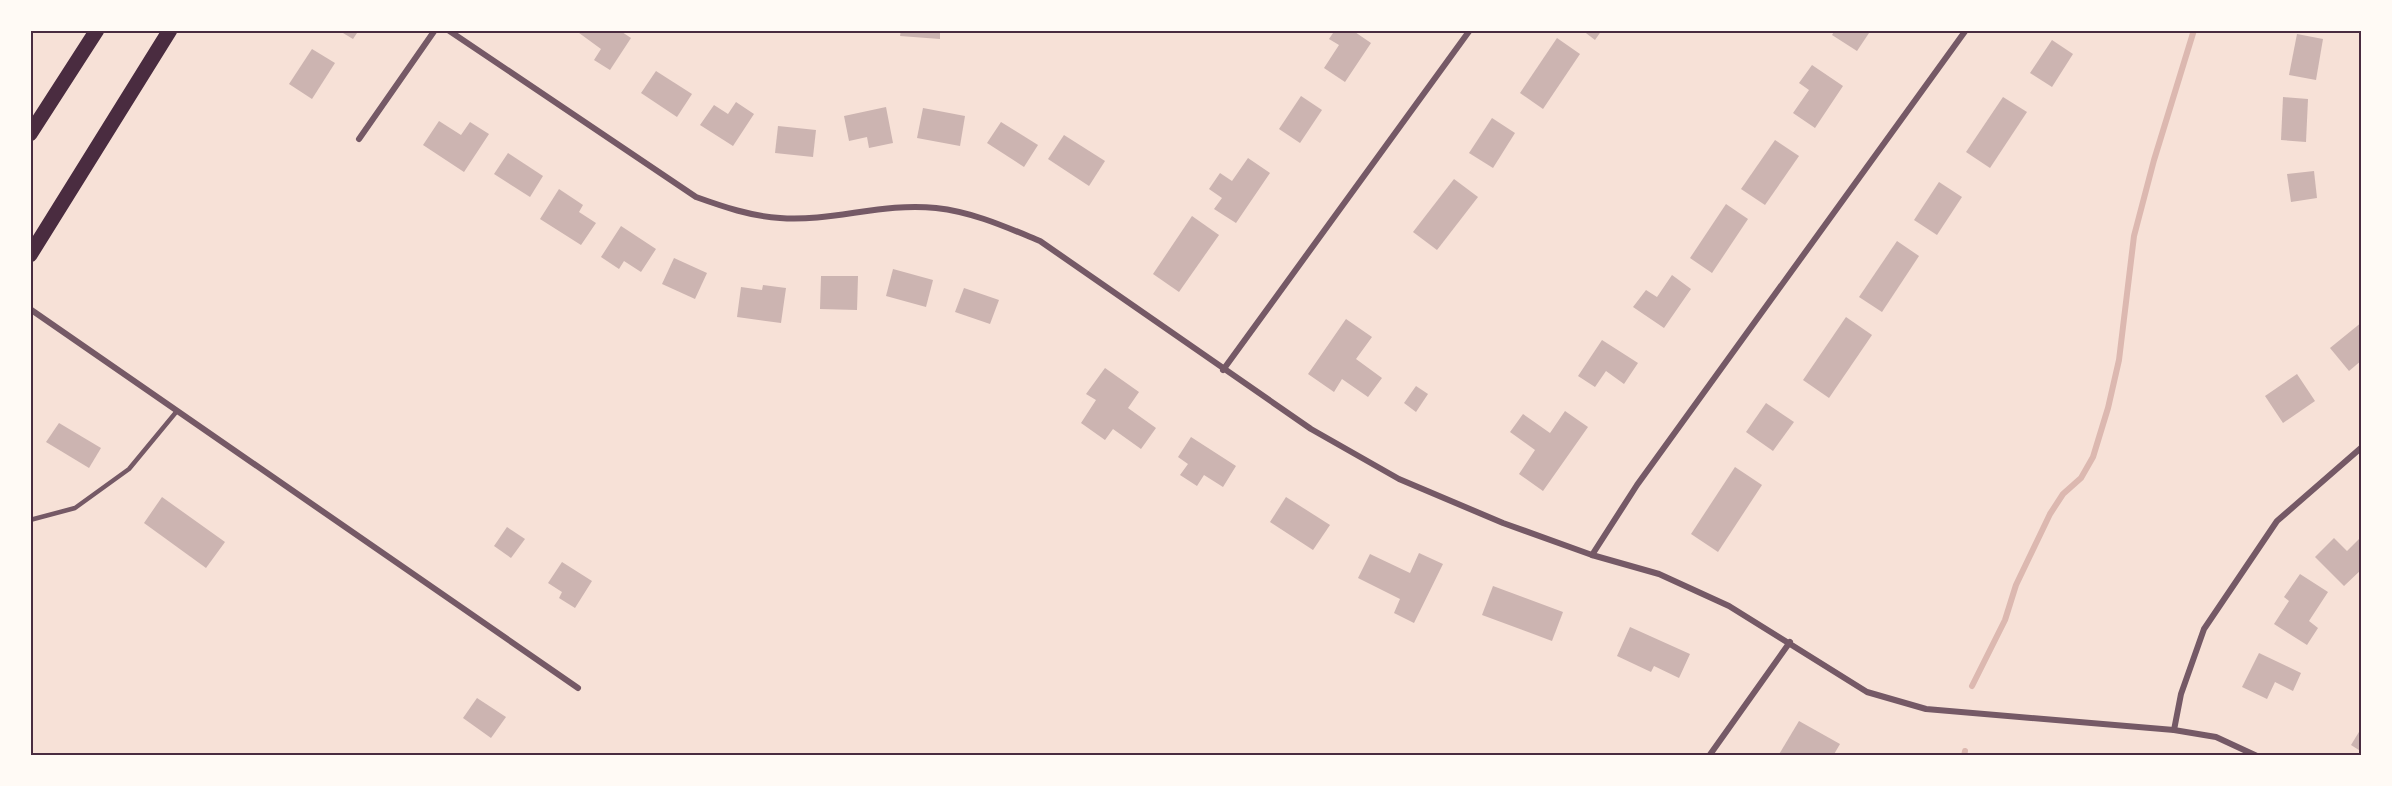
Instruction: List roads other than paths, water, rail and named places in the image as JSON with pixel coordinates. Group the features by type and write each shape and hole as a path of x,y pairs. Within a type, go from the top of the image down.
{"main road":[{"path":"30,134 97,30"},
{"path":"30,255 170,30"}],"street":[{"path":"360,139 435,30"},
{"path":"448,30 696,197 742,213 781,218 833,216 874,209 933,208 993,221 1040,241 1311,429 1399,479 1503,523 1592,555 1659,574 1729,606 1867,692 1926,709 2174,730 2216,737 2257,756"},
{"path":"1223,369 1470,30"},
{"path":"1592,555 1636,485 1966,30"},
{"path":"30,309 578,688"},
{"path":"2174,730 2181,694 2204,629 2277,521 2362,447"},
{"path":"1709,756 1790,642"}],"lane":[{"path":"30,520 75,508 129,469 177,411"}],"waterway":[{"path":"1972,686 2005,620 2016,585 2050,514 2063,494 2081,478 2093,457 2108,408 2119,360 2134,236 2154,160 2194,30"},
{"path":"1964,756 1965,751"}]}
